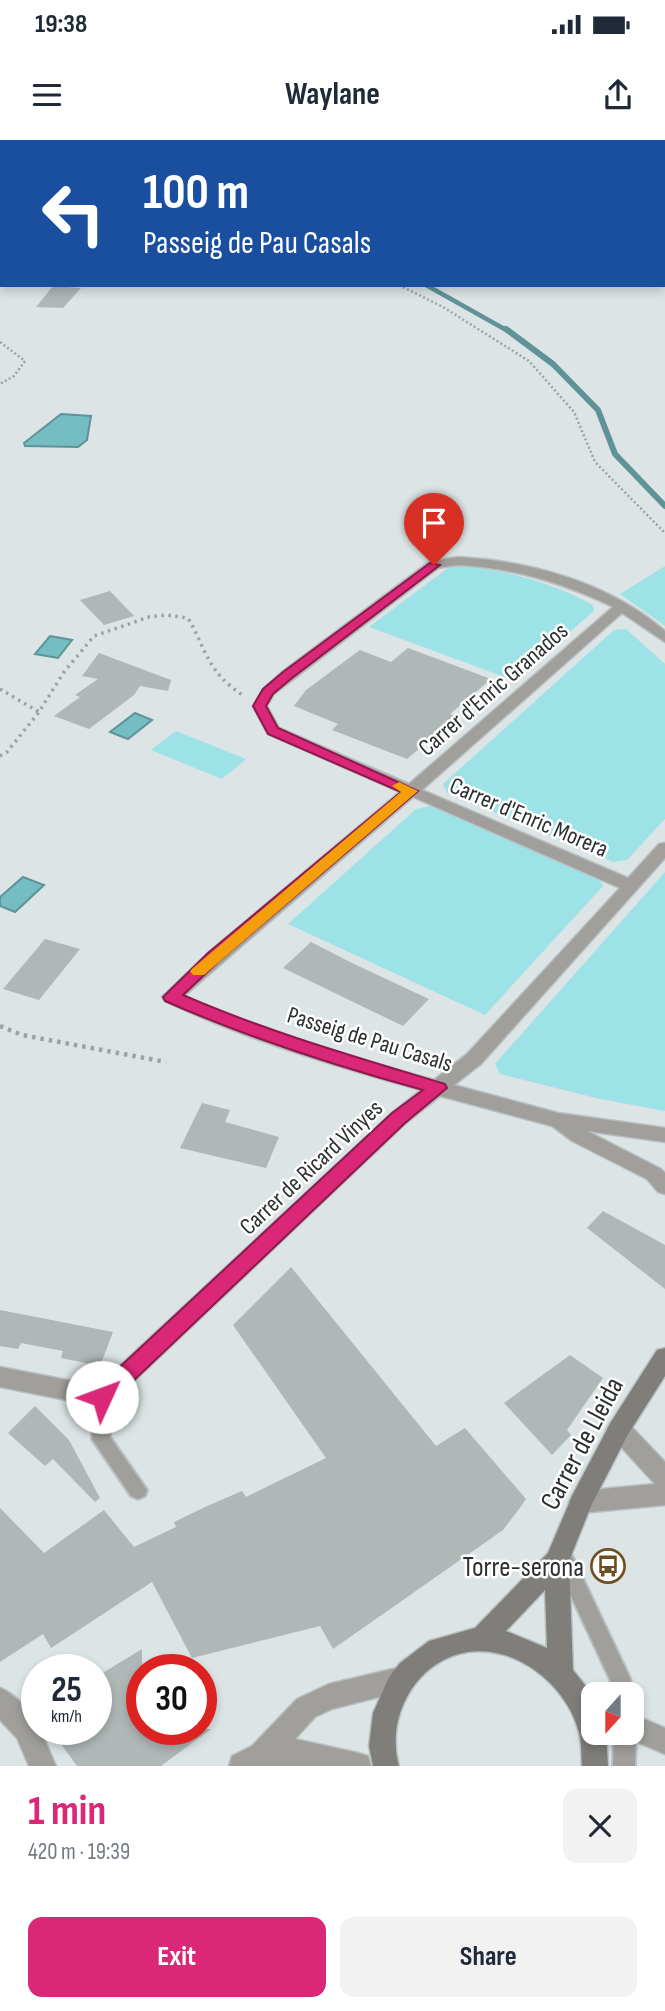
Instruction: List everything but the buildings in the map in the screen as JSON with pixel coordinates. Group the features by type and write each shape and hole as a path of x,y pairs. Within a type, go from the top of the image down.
{"main road":[{"name":"Carrer de Lleida","path":"481,1639 559,1557 581,1502 620,1429 665,1357"},
{"name":"Carrer de Lleida","path":"559,1557 559,1671"},
{"path":"386,1766 383,1731 388,1704 401,1680 417,1663 436,1650 458,1642 481,1639 509,1643 536,1654 559,1671 581,1698"},
{"path":"595,1745 595,1766"}],"street":[{"path":"260,706 268,692 287,675 434,565 451,559 508,564 578,587 622,606 656,628 665,638"},
{"name":"Carrer d'Enric Granados","path":"171,997 622,606"},
{"name":"Carrer d'Enric Morera","path":"260,706 273,731 631,886"},
{"name":"Carrer de Ricard Vinyes","path":"102,1397 399,1118 474,1059 665,848"},
{"name":"Passeig de Pau Casals","path":"171,997 216,1018 347,1063 558,1120 665,1135"},
{"name":"Passeig de Pau Casals","path":"558,1120 579,1136 654,1174 665,1186"},
{"path":"0,1377 102,1397"},
{"path":"620,1429 665,1478"},
{"path":"581,1502 665,1494"},
{"path":"252,1761 306,1708 329,1697 401,1680"},
{"path":"0,1701 26,1729 43,1766"},
{"path":"644,1732 665,1741"},
{"path":"252,1761 301,1752 358,1766"}],"lane":[{"path":"102,1397 101,1439 138,1490"},
{"path":"559,1557 622,1682"},
{"path":"624,1766 625,1745"}],"path":[{"path":"403,287 443,307 528,361 574,412 595,462 665,533"},
{"path":"0,342 11,348 24,361 14,376 0,384"},
{"path":"0,757 7,752 64,672 94,636 149,617 166,615 188,618 197,632 201,649 213,673 229,687 260,706"},
{"path":"0,689 38,712"},
{"path":"0,1026 22,1035 166,1062"}],"shaded area":[{"path":"61,414 91,416 87,440 78,447 25,446 24,443"},
{"path":"458,566 511,574 544,584 593,605 594,611 513,680 369,627 448,568"},
{"path":"665,566 665,626 620,594"},
{"path":"626,629 665,664 665,819 627,860 613,862 447,793 443,784 614,630"},
{"path":"50,636 72,640 58,658 35,654"},
{"path":"135,713 152,720 128,739 110,732"},
{"path":"176,731 246,759 222,779 151,750"},
{"path":"430,806 599,878 603,886 485,1015 288,924 416,809"},
{"path":"665,872 665,1111 600,1099 500,1074 495,1064"},
{"path":"23,877 44,885 15,912 0,906 0,897"}],"waterway":[{"path":"430,287 508,331"},
{"path":"506,329 553,364 598,410 615,454 665,506"}],"slow traffic":[{"path":"198,971 411,791 399,786"}],"place":[{"name":"Torre-serona","path":"608,1566"}],"route":[{"path":"102,1397 399,1118 438,1088 347,1063 216,1018 171,997 214,957 411,791 273,731 260,706 268,692 287,675 434,565"}]}
